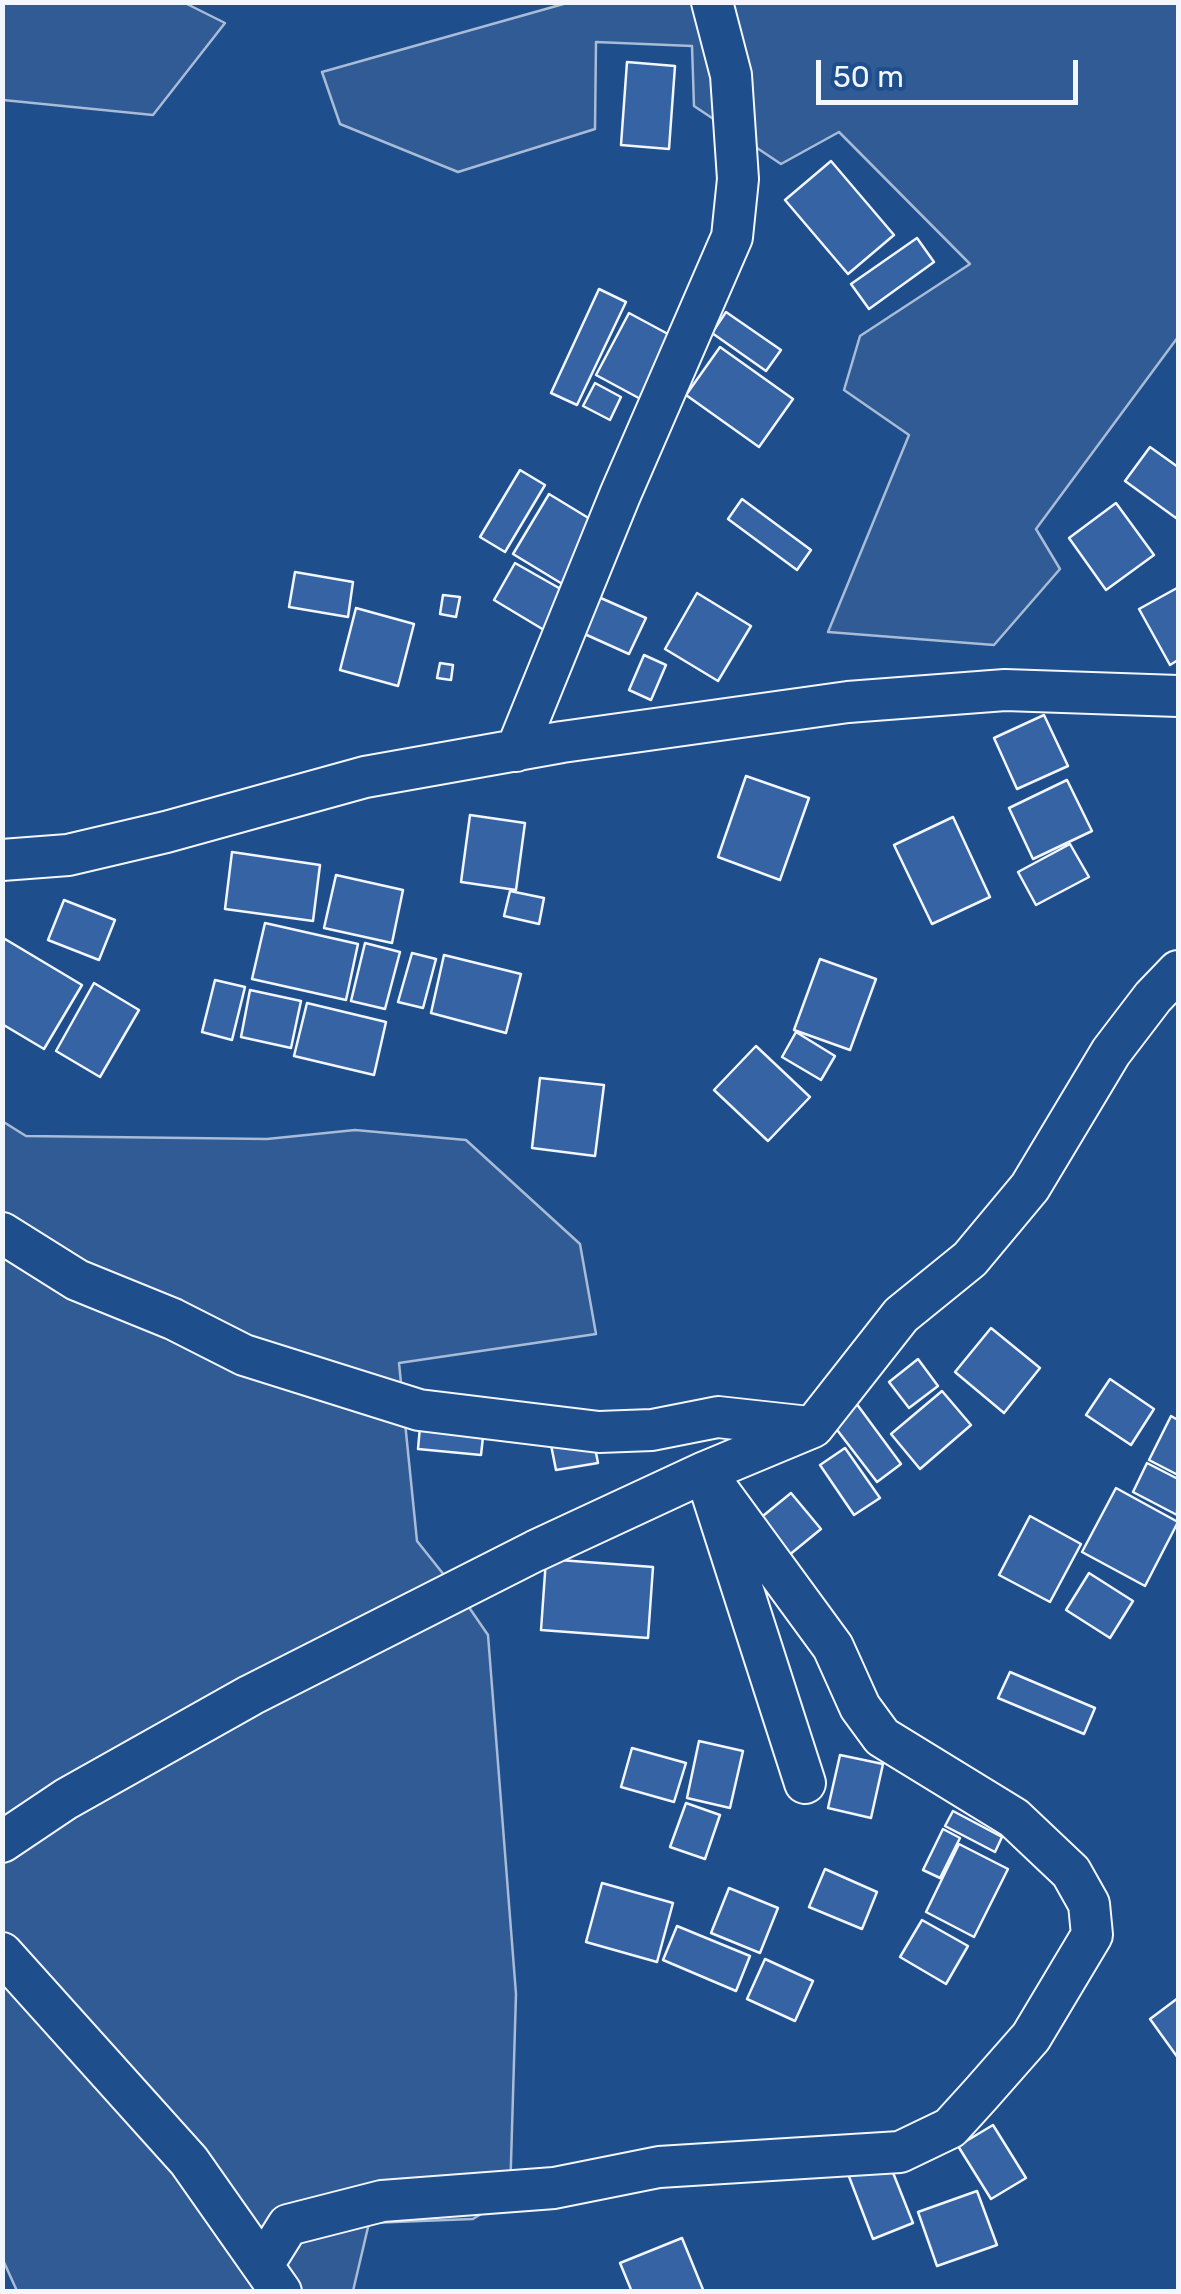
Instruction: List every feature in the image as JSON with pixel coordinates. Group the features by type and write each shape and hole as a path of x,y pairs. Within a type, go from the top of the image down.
{"street":[{"path":"516,751 620,495 732,237 738,179 732,75 712,2"},
{"path":"2,860 68,856 366,777 562,742 848,702 1006,690 1178,696"},
{"path":"2,1842 66,1798 251,1695 535,1551 813,1427 901,1315 970,1259 1030,1187 1111,1052 1178,971"},
{"path":"2,1233 77,1280 173,1320 244,1356 419,1410 599,1432 652,1430 718,1417 813,1427"},
{"path":"2,1264 77,1280"},
{"path":"705,1472 805,1782"},
{"path":"272,2278 288,2226 382,2201 554,2188 658,2167 900,2152 950,2128 980,2095 1031,2037 1092,1935 1089,1904 1071,1872 1014,1818 882,1736 860,1708 834,1647 705,1472"},
{"path":"2,1952 189,2160 272,2278"}],"shaded area":[{"path":"2,3 185,3 225,23 153,115 3,100"},
{"path":"567,3 1178,3 1178,337 1036,529 1060,569 994,645 828,632 909,435 844,390 860,336 970,264 839,132 781,164 694,106 692,46 596,42 595,129 458,172 340,124 322,72"},
{"path":"2,1121 26,1136 267,1139 355,1130 466,1140 580,1244 596,1334 399,1363 417,1541 488,1635 516,1994 510,2196 473,2219 369,2223 353,2291 17,2291 3,2260"}],"building":[{"path":"627,62 675,66 669,149 621,145"},
{"path":"831,161 894,235 848,274 785,200"},
{"path":"917,238 934,262 869,309 851,284"},
{"path":"599,289 626,302 577,405 551,393"},
{"path":"726,312 781,350 766,371 712,333"},
{"path":"629,313 681,341 648,403 596,375"},
{"path":"720,347 793,399 759,447 686,395"},
{"path":"595,383 621,397 610,420 583,406"},
{"path":"1150,447 1178,467 1176,518 1125,481"},
{"path":"520,470 545,485 505,552 480,537"},
{"path":"549,494 600,525 564,585 513,554"},
{"path":"742,499 811,550 797,570 728,519"},
{"path":"1116,503 1154,555 1106,590 1069,538"},
{"path":"515,563 566,592 544,630 494,600"},
{"path":"295,572 353,582 348,617 289,607"},
{"path":"1177,588 1178,660 1170,665 1139,609"},
{"path":"585,591 646,618 629,654 569,627"},
{"path":"697,593 751,626 718,681 665,649"},
{"path":"443,595 460,597 456,617 440,614"},
{"path":"356,608 414,624 398,686 340,670"},
{"path":"644,655 666,665 651,700 629,690"},
{"path":"440,663 453,665 451,680 437,678"},
{"path":"1044,715 1068,766 1017,789 994,738"},
{"path":"746,776 809,798 780,880 718,857"},
{"path":"1067,780 1092,831 1033,859 1009,808"},
{"path":"470,815 525,823 516,890 461,882"},
{"path":"953,817 990,897 932,924 894,845"},
{"path":"1070,844 1089,877 1036,905 1018,872"},
{"path":"232,852 320,865 313,921 225,909"},
{"path":"336,875 403,890 392,943 324,928"},
{"path":"510,891 544,898 539,924 504,916"},
{"path":"64,900 115,920 99,960 48,940"},
{"path":"265,923 358,944 346,1000 252,979"},
{"path":"5,939 82,985 44,1049 2,1024"},
{"path":"365,943 400,952 385,1009 351,1001"},
{"path":"412,953 436,959 423,1008 398,1002"},
{"path":"444,955 521,974 506,1033 431,1013"},
{"path":"820,959 876,979 850,1050 794,1030"},
{"path":"215,980 245,987 232,1040 202,1032"},
{"path":"94,983 139,1010 100,1077 56,1051"},
{"path":"250,990 301,1001 291,1048 241,1037"},
{"path":"307,1003 386,1022 374,1075 294,1056"},
{"path":"796,1032 835,1056 821,1080 782,1057"},
{"path":"756,1046 810,1097 768,1141 714,1090"},
{"path":"540,1078 604,1085 595,1156 532,1148"},
{"path":"991,1328 1040,1368 1004,1413 955,1372"},
{"path":"918,1359 938,1386 909,1408 889,1382"},
{"path":"1110,1379 1154,1409 1131,1445 1086,1415"},
{"path":"942,1391 971,1425 920,1469 891,1434"},
{"path":"856,1403 901,1464 877,1482 831,1422"},
{"path":"422,1404 486,1410 481,1455 418,1449"},
{"path":"1171,1416 1178,1420 1178,1475 1149,1460"},
{"path":"592,1432 598,1463 556,1470 550,1440"},
{"path":"845,1448 880,1498 854,1515 820,1465"},
{"path":"1147,1463 1178,1479 1177,1515 1133,1492"},
{"path":"1116,1488 1178,1522 1145,1586 1082,1552"},
{"path":"791,1493 821,1529 788,1556 758,1520"},
{"path":"1030,1516 1081,1544 1050,1602 999,1575"},
{"path":"546,1559 653,1567 648,1638 541,1630"},
{"path":"1089,1573 1133,1601 1110,1638 1066,1610"},
{"path":"1010,1672 1095,1708 1084,1734 998,1698"},
{"path":"699,1741 743,1751 730,1808 687,1798"},
{"path":"632,1748 686,1763 674,1802 621,1787"},
{"path":"840,1755 883,1764 871,1818 828,1808"},
{"path":"686,1803 720,1815 705,1859 670,1847"},
{"path":"953,1811 1002,1837 995,1852 945,1826"},
{"path":"943,1829 960,1838 940,1878 923,1870"},
{"path":"959,1844 1008,1869 974,1937 926,1912"},
{"path":"825,1869 877,1892 862,1929 809,1907"},
{"path":"602,1883 673,1903 657,1962 586,1942"},
{"path":"729,1888 778,1908 760,1953 711,1933"},
{"path":"922,1920 968,1946 946,1984 900,1957"},
{"path":"677,1926 750,1956 736,1991 663,1960"},
{"path":"765,1959 813,1981 795,2021 747,1999"},
{"path":"1178,1998 1178,2058 1150,2019"},
{"path":"993,2125 1026,2178 991,2199 958,2146"},
{"path":"882,2145 913,2223 873,2239 843,2161"},
{"path":"977,2191 997,2245 937,2266 918,2212"},
{"path":"682,2238 704,2292 632,2292 620,2263"}]}
